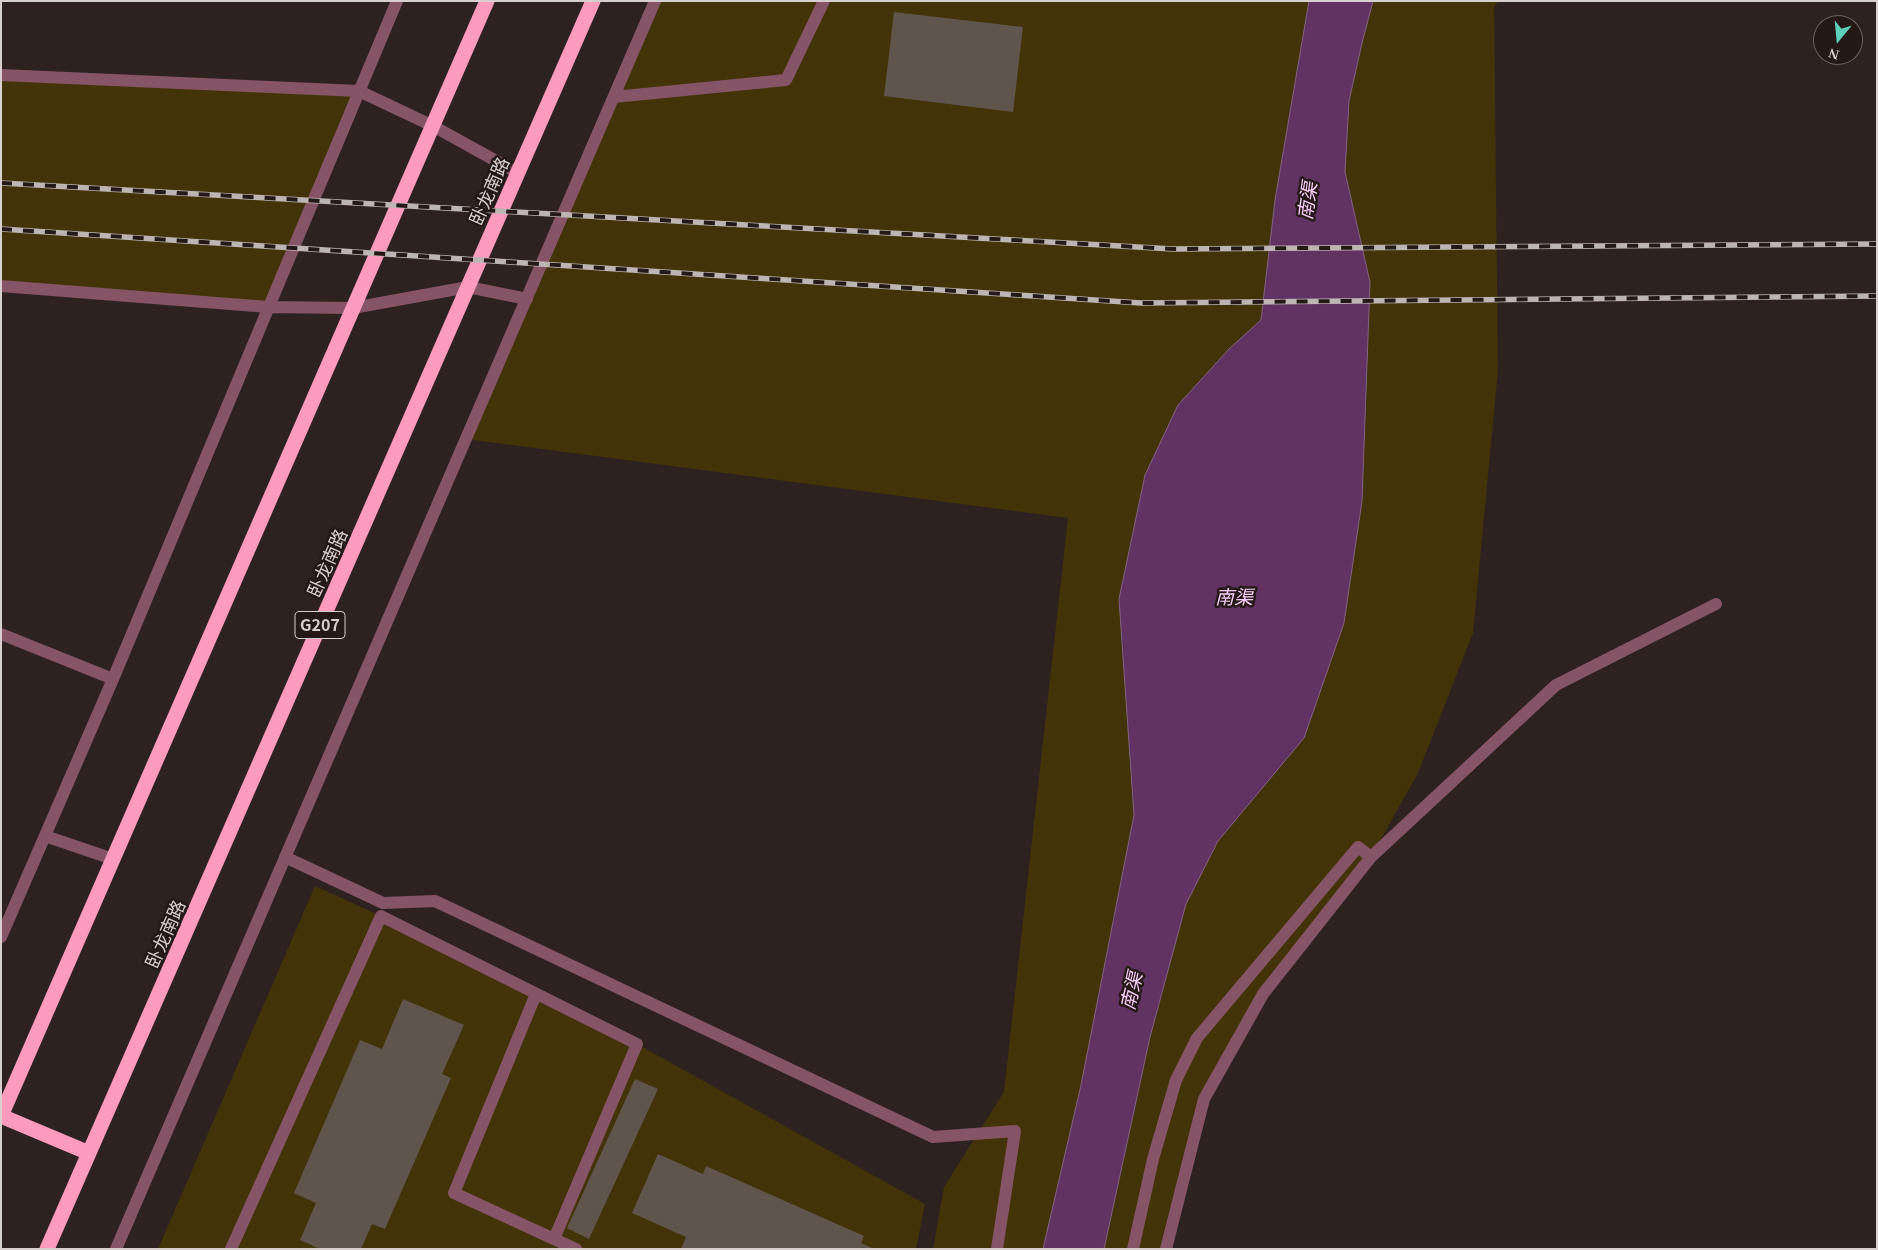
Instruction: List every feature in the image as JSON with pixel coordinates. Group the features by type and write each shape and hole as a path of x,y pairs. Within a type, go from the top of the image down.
{"highway":[{"path":"89,1153 1,1116 487,1"},
{"name":"卧龙南路","path":"47,1249 593,1"}],"street":[{"path":"116,1249 655,1"},
{"path":"614,97 786,80 824,1"},
{"path":"1,937 113,678 397,3"},
{"path":"1,75 359,91 433,126 518,173"},
{"path":"1,286 268,307 353,308 468,287 526,299"},
{"path":"1166,1249 1204,1099 1263,994 1371,858 1556,685 1716,604"},
{"path":"1,634 113,678"},
{"path":"45,836 113,859"},
{"path":"1133,1249 1153,1158 1176,1080 1197,1038 1358,847 1371,858"},
{"path":"286,857 383,903 435,901 933,1137 1015,1131 997,1249"},
{"path":"231,1249 381,916 383,903"},
{"path":"381,916 636,1044 554,1239"},
{"path":"536,994 454,1193 576,1249"}],"shaded area":[{"path":"655,1 1498,1 1494,8 1498,370 1473,633 1418,773 1371,857 1263,994 1204,1099 1166,1249 933,1249 944,1187 1004,1092 1068,518 466,439"},
{"path":"1,75 359,91 268,307 1,286"},
{"path":"315,886 381,916 637,1044 925,1204 916,1249 158,1249"}],"water":[{"name":"南渠","path":"1309,1 1373,1 1349,101 1345,172 1370,282 1362,501 1344,623 1304,738 1218,841 1186,904 1150,1037 1104,1249 1043,1249 1081,1085 1134,815 1119,599 1145,475 1178,405 1229,349 1261,320 1275,200"}],"building":[{"path":"894,12 1023,27 1013,112 884,96"},
{"path":"403,999 464,1025 442,1074 451,1078 385,1229 372,1224 361,1249 320,1249 300,1240 316,1203 294,1193 360,1040 382,1049"},
{"path":"635,1079 658,1089 589,1239 567,1228"},
{"path":"658,1154 703,1174 706,1166 864,1236 861,1243 874,1249 681,1249 686,1237 632,1213"}],"railway":[{"path":"1,183 1173,249 1877,244"},
{"path":"1,229 1141,303 1877,296"}]}
